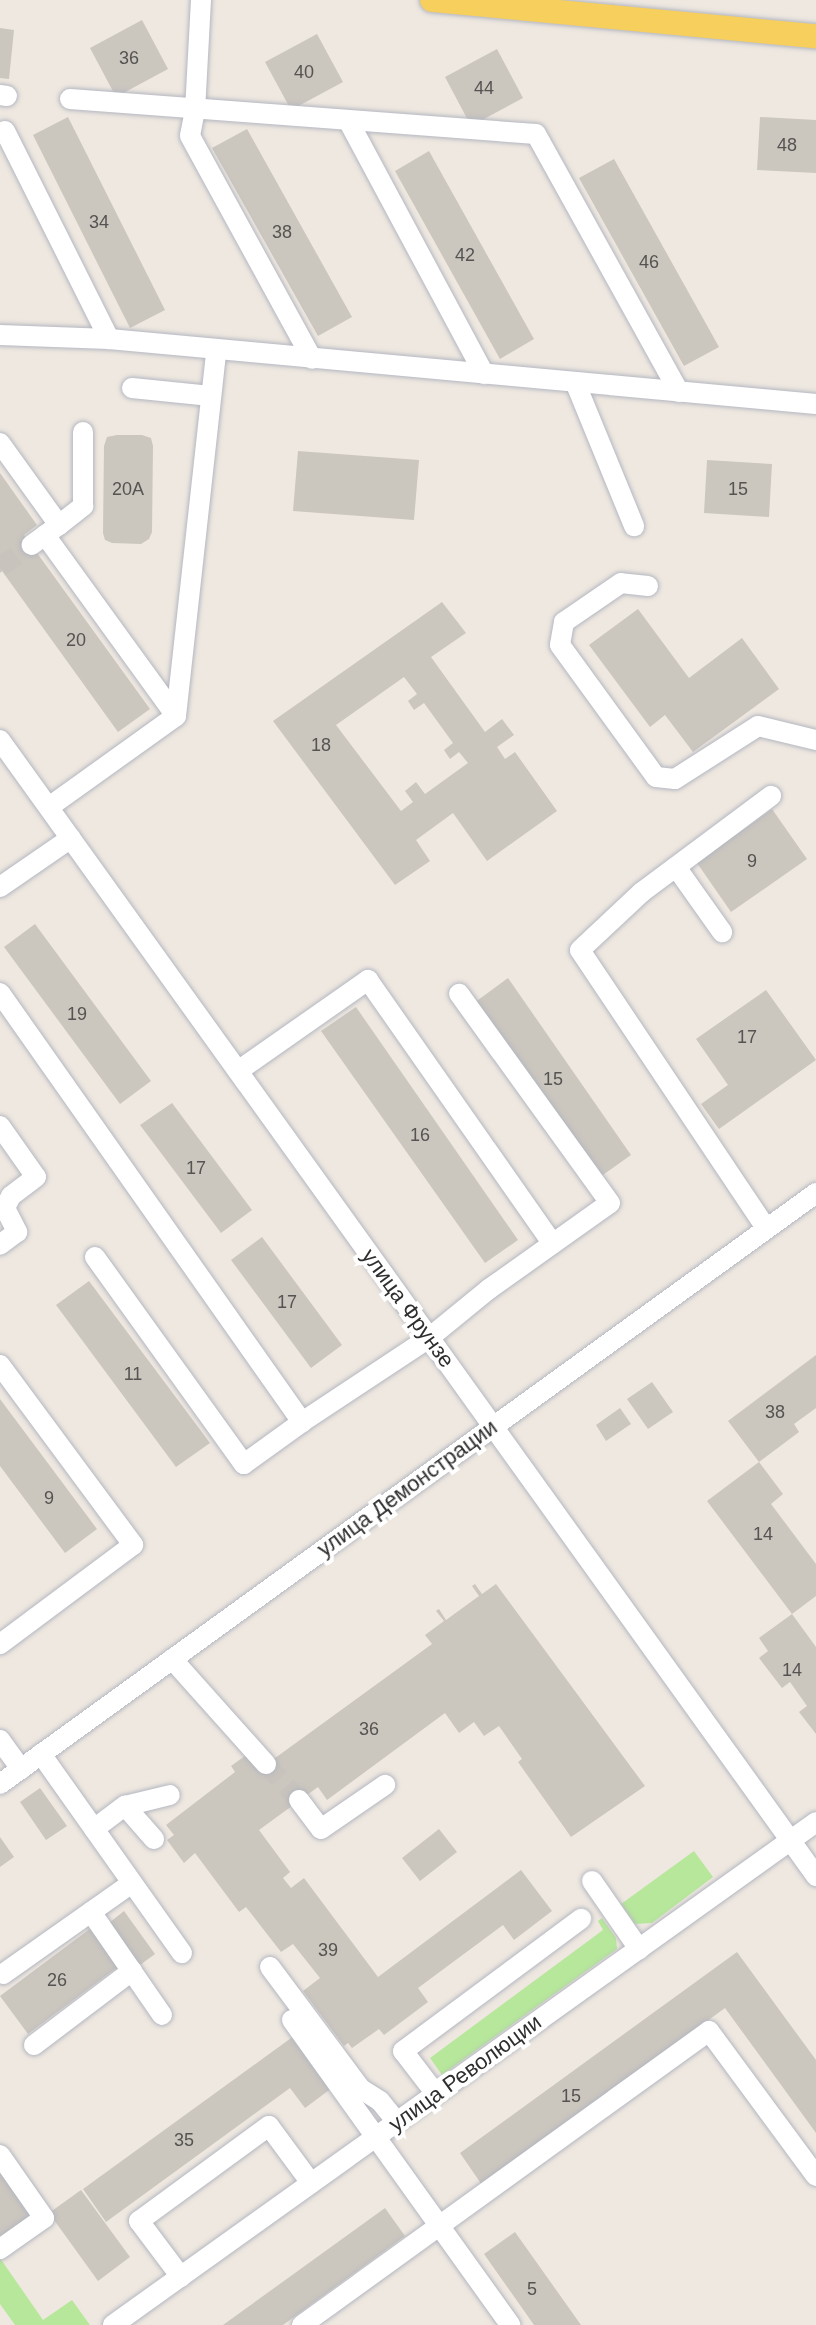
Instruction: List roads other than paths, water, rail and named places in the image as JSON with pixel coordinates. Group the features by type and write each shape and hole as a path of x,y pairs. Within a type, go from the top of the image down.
{"main road":[{"path":"432,0 816,36"}],"street":[{"path":"201,0 195,110 190,136 312,359"},
{"path":"70,99 536,134 679,392"},
{"path":"349,122 484,374"},
{"path":"5,131 109,339"},
{"path":"0,335 109,339 816,404"},
{"path":"49,807 176,716 216,351"},
{"path":"575,382 634,526"},
{"path":"132,388 211,396"},
{"path":"45,535 83,506 83,432"},
{"path":"0,443 45,535 176,716"},
{"path":"648,586 621,583 564,622 560,645 656,777 675,779 758,726 816,740"},
{"name":"улица Фрунзе","path":"0,740 816,1876"},
{"path":"766,1228 580,950 642,892 771,796"},
{"path":"0,887 71,838"},
{"path":"676,867 722,932"},
{"path":"238,1071 368,980 553,1244"},
{"path":"0,993 302,1422"},
{"path":"95,1257 244,1464 429,1338 610,1203 459,994"},
{"path":"0,1126 36,1177 2,1205 17,1232 0,1245"},
{"name":"улица Демонстрации","path":"0,1784 816,1193"},
{"path":"0,1365 133,1545 0,1644"},
{"path":"172,1659 266,1764"},
{"path":"0,1740 21,1769"},
{"path":"41,1754 182,1953"},
{"path":"299,1800 321,1829 385,1785"},
{"path":"94,1829 125,1806 170,1795"},
{"path":"125,1806 154,1839"},
{"name":"улица Революции","path":"113,2325 816,1822"},
{"path":"592,1881 639,1949"},
{"path":"3,1974 132,1883"},
{"path":"91,1912 162,2015"},
{"path":"436,2094 403,2051 581,1919"},
{"path":"270,1967 361,2089 380,2101 397,2122"},
{"path":"34,2045 132,1971"},
{"path":"292,2020 510,2325"},
{"path":"302,2325 709,2031 816,2176"},
{"path":"181,2277 139,2221 269,2126 311,2183"},
{"path":"0,2155 44,2218 0,2249"}],"tunnel":[{"path":"0,567 31,545"},
{"path":"266,1764 299,1800"}]}
